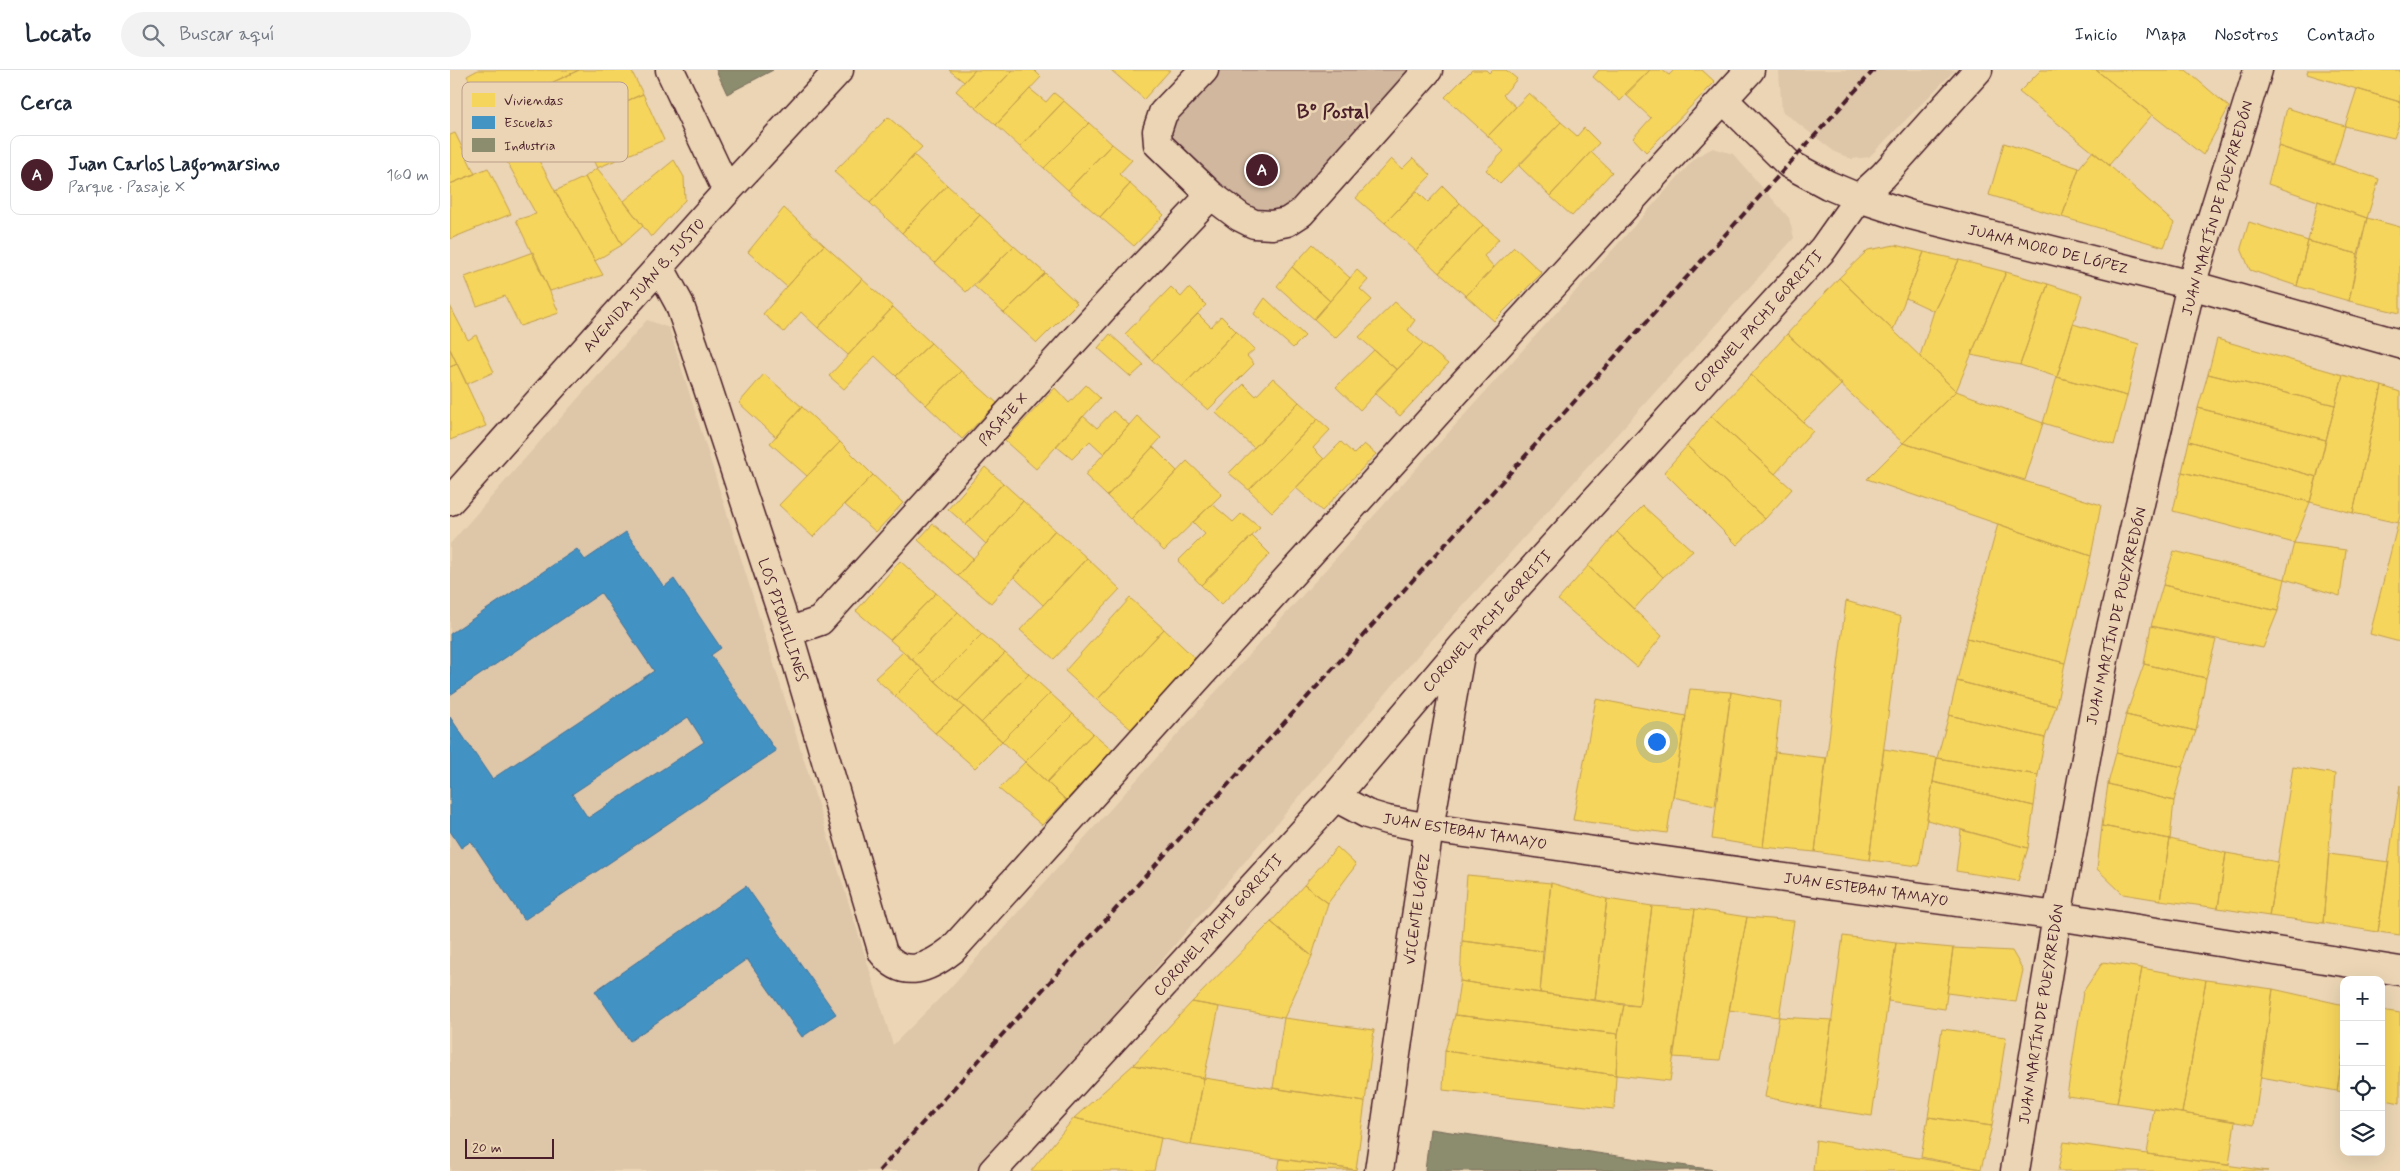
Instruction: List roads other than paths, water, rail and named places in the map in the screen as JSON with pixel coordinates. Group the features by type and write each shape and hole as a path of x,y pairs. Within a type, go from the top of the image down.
{"street":[{"path":"670,70 727,191"},
{"name":"AVENIDA JUAN B. JUSTO","path":"450,501 727,191 838,70"},
{"path":"1204,70 1163,113 1157,131 1158,144 1211,195 1240,217 1254,224 1272,226 1286,222 1300,213 1427,71"},
{"path":"1724,100 1750,70"},
{"name":"CORONEL PACHI GORRITI","path":"993,1171 1335,797 1461,648 1823,249 1859,198 1882,176 1978,70"},
{"name":"JUAN MARTÍN DE PUEYRREDÓN","path":"2015,1171 2056,916 2105,654 2191,285 2258,70"},
{"name":"JUANA MORO DE LÓPEZ","path":"1724,100 1790,164 1828,185 1859,198 1911,215 2191,285 2400,344"},
{"name":"LOS PIQUILLINES","path":"660,268 679,303 788,632 883,953 891,963 902,969 924,967 952,950 1453,395 1724,100"},
{"name":"PASAJE X","path":"788,632 820,620 1104,308 1211,195"},
{"name":"VICENTE LÓPEZ","path":"1379,1171 1429,828 1461,648"},
{"name":"JUAN ESTEBAN TAMAYO","path":"1335,797 1367,814 1429,828 2056,916 2400,971"}],"railway":[{"path":"879,1171 1874,70"}],"place":[{"name":"Juan Carlos Lagomarsino","path":"1262,170"}],"district":[{"name":"Bº Postal","path":"1333,111"}]}
